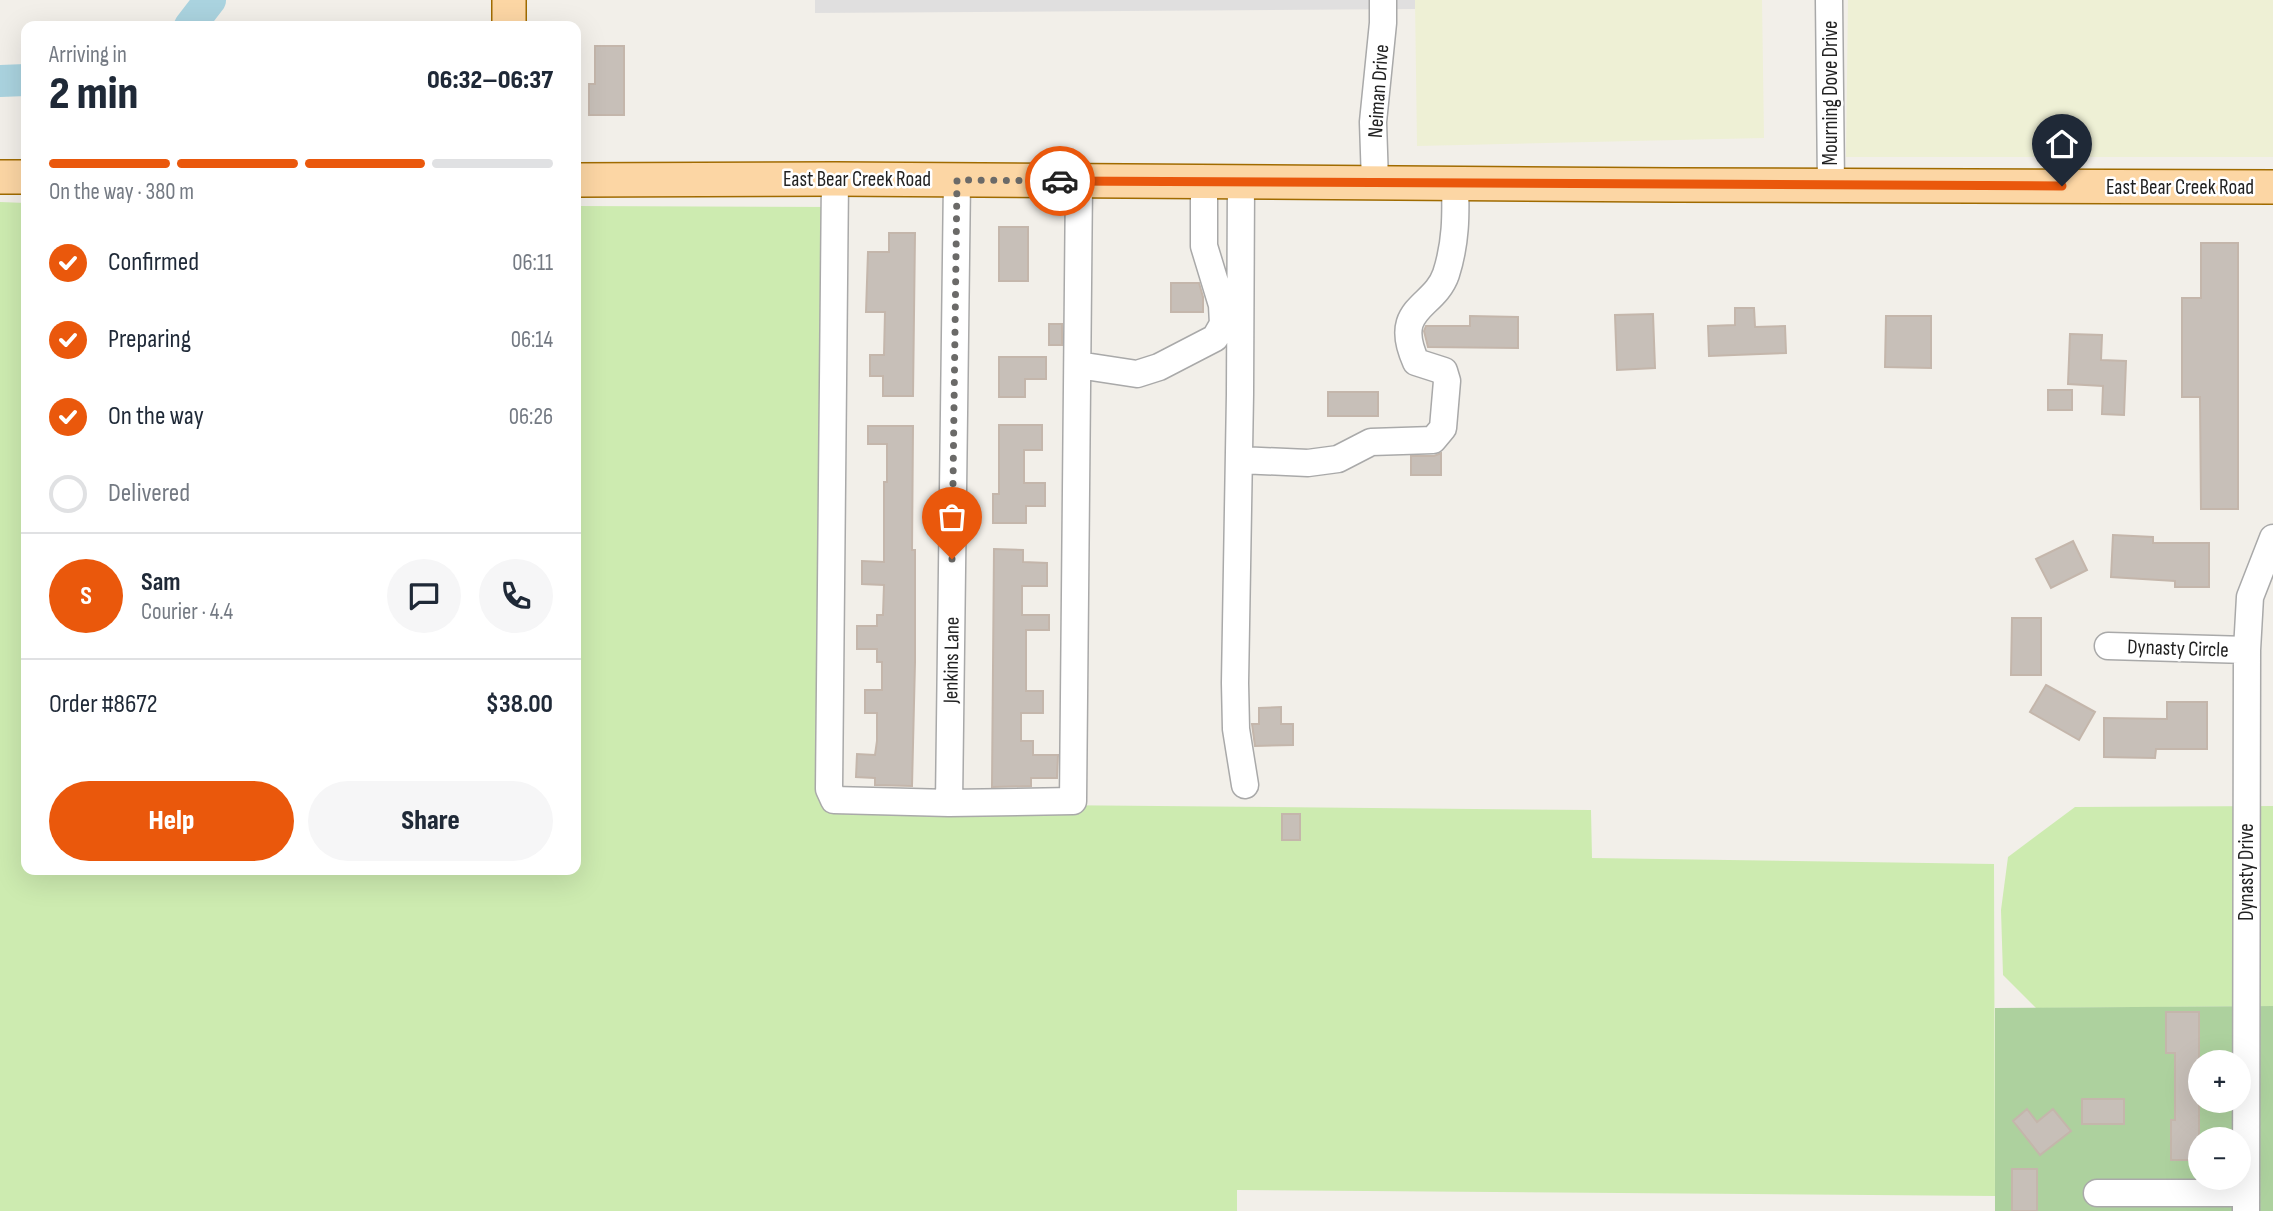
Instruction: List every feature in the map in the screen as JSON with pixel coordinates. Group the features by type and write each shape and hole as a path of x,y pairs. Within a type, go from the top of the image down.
{"main road":[{"path":"509,0 509,21"},
{"path":"0,177 21,177"},
{"name":"East Bear Creek Road","path":"581,180 2273,187"}],"street":[{"name":"Neiman Drive","path":"1375,183 1373,122 1383,0"},
{"name":"Mourning Dove Drive","path":"1829,0 1831,185"},
{"path":"835,179 829,789 834,800 949,803 1073,801 1079,181"},
{"name":"Jenkins Lane","path":"949,803 957,180"},
{"path":"1078,365 1137,374 1159,367 1215,338 1223,324 1222,305 1204,246 1204,182"},
{"path":"1241,182 1235,684 1236,729 1245,785"},
{"path":"1239,460 1308,463 1338,459 1371,442 1433,440 1443,428 1447,398 1444,371 1416,362 1409,332 1413,313 1446,275 1455,241 1455,183"},
{"name":"Dynasty Drive","path":"2246,1202 2247,650 2250,597 2273,538"},
{"name":"Dynasty Circle","path":"2108,646 2247,650"},
{"path":"2097,1194 2246,1202"}],"shaded area":[{"path":"815,0 1415,0 1415,9 815,13"}],"green space":[{"path":"1415,0 1762,0 1764,138 1417,146"},
{"path":"1848,0 2273,0 2273,157 1846,157"},
{"path":"0,202 21,203 21,875 581,875 581,206 835,207 827,803 1591,810 1592,858 1994,864 1995,1196 1237,1190 1237,1211 0,1211"},
{"path":"2273,806 2273,1006 2036,1008 2003,975 2001,910 2008,857 2075,807"},
{"path":"2273,1006 2273,1211 1995,1211 1995,1008"}],"building":[{"path":"595,46 624,46 624,115 589,115 589,84 595,84"},
{"path":"999,227 1028,227 1028,281 999,281"},
{"path":"889,233 915,233 913,396 883,396 883,376 870,376 870,355 884,355 885,312 866,312 868,252 889,252"},
{"path":"2201,243 2238,243 2238,509 2201,509 2200,397 2182,397 2182,298 2201,298"},
{"path":"1171,283 1199,283 1203,312 1171,312"},
{"path":"1735,308 1754,308 1755,327 1785,326 1786,353 1709,356 1708,326 1735,325"},
{"path":"1653,314 1655,368 1617,370 1615,315"},
{"path":"1470,316 1518,317 1518,348 1428,347 1424,331 1426,326 1470,326"},
{"path":"1886,316 1931,316 1931,368 1885,367"},
{"path":"1049,324 1062,324 1062,345 1049,345"},
{"path":"2070,334 2102,335 2101,360 2126,361 2124,415 2102,414 2103,386 2068,384"},
{"path":"999,357 1046,357 1046,379 1025,379 1025,397 999,397"},
{"path":"2048,390 2072,390 2072,410 2048,410"},
{"path":"1328,392 1378,392 1378,416 1328,416"},
{"path":"999,425 1042,425 1042,450 1024,450 1024,483 1045,483 1045,506 1026,506 1026,523 993,523 993,494 999,494"},
{"path":"868,426 913,426 915,662 912,786 875,785 875,778 856,777 857,754 875,755 877,741 877,713 865,713 865,690 882,690 882,662 877,662 877,649 857,649 857,626 877,626 877,615 883,615 884,585 862,584 862,561 884,562 887,444 868,444"},
{"path":"1441,453 1441,475 1411,475 1411,456 1434,456"},
{"path":"2113,535 2153,537 2153,543 2209,543 2209,587 2175,587 2175,581 2111,577"},
{"path":"2073,541 2087,570 2051,588 2036,559"},
{"path":"994,549 1023,550 1023,562 1047,563 1047,586 1022,586 1022,615 1049,615 1049,630 1026,630 1026,691 1043,691 1043,713 1021,713 1021,741 1033,741 1033,755 1058,755 1057,778 1031,778 1031,786 992,787"},
{"path":"2012,618 2041,618 2041,675 2011,675"},
{"path":"2046,685 2095,712 2079,740 2030,712"},
{"path":"2167,702 2207,702 2207,749 2156,749 2155,758 2104,757 2104,718 2167,719"},
{"path":"1281,707 1281,724 1293,724 1293,745 1255,746 1252,724 1259,724 1259,708"},
{"path":"1282,814 1300,814 1300,840 1282,840"},
{"path":"2166,1012 2199,1012 2199,1050 2188,1050 2188,1113 2199,1113 2199,1127 2188,1127 2188,1160 2171,1160 2171,1120 2175,1120 2175,1053 2166,1053"},
{"path":"2082,1099 2124,1099 2124,1124 2082,1124"},
{"path":"2027,1109 2037,1122 2053,1109 2071,1131 2040,1155 2013,1121"},
{"path":"2012,1169 2037,1169 2037,1211 2012,1211"}],"waterway":[{"path":"194,21 210,0"},
{"path":"0,81 21,80"}],"way so far":[{"path":"952,559 957,180 1060,181"}],"route":[{"path":"1060,181 2062,186"}]}
